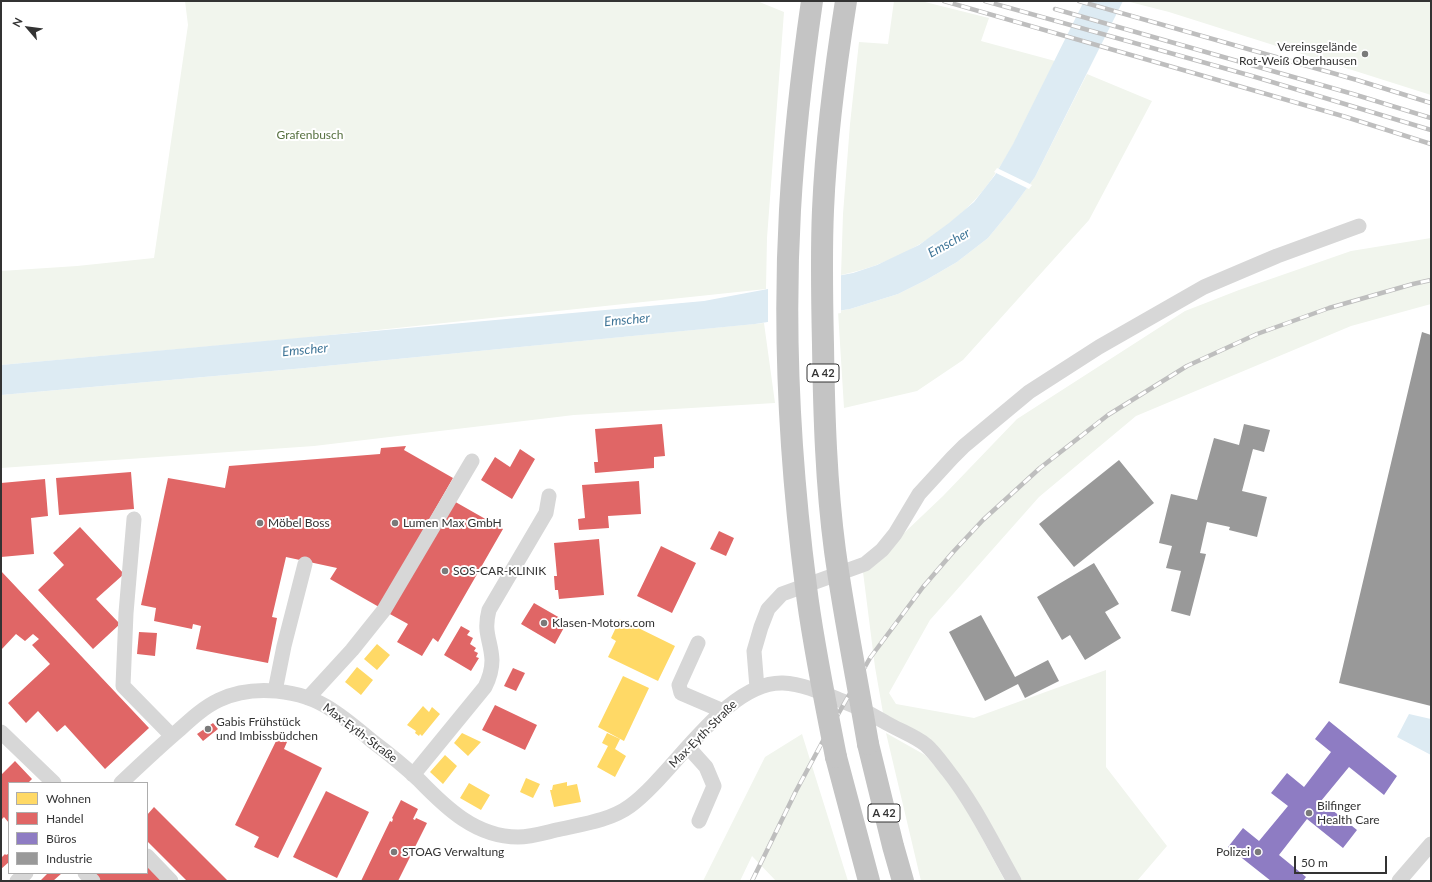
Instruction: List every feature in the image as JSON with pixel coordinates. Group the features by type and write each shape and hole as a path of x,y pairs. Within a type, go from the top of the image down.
{"highway":[{"name":"A 42","path":"812,1 797,122 790,211 788,310 790,407 796,502 806,588 818,664 836,757 869,881"},
{"name":"A 42","path":"846,1 840,36 830,121 823,209 822,258 824,408 835,550 847,632 868,744 903,881"}],"street":[{"path":"757,688 754,651 760,627 768,609 782,594 865,564 882,550 895,534 920,494 952,458 964,446 1029,392 1098,347 1204,287 1277,256 1359,226"},
{"path":"308,698 343,660 384,610 472,461"},
{"path":"413,775 485,688 489,678 492,661 486,630 489,610 546,513 549,496"},
{"path":"134,520 126,613 123,686 172,736"},
{"path":"275,691 284,646 305,564"},
{"path":"698,643 679,685 681,692 723,711"},
{"name":"Max-Eyth-Straße","path":"122,782 200,711 219,700 247,692 275,691 308,698 331,709 413,775 454,814 476,828 508,837 535,835 615,815 629,807 646,802 688,748 735,700 748,691 783,683 809,688 855,706 924,743 964,791 1014,881"},
{"path":"1,732 53,782"},
{"path":"688,748 706,767 714,786 699,821"},
{"path":"1399,881 1431,844"},
{"path":"148,857 171,881"},
{"path":"17,881 25,874"}],"green space":[{"name":"Grafenbusch","path":"185,1 757,1 784,12 767,238 766,289 302,338 1,365 1,271 77,266 154,258 188,25"},
{"path":"894,1 921,1 989,18 981,41 1055,61 1027,119 1004,161 982,192 966,209 948,225 907,251 885,262 863,270 841,275 843,214 850,124 859,42 888,44"},
{"name":"Vereinsgelände Rot-Weiß Oberhausen","path":"1126,1 1431,1 1431,95 1169,12"},
{"path":"1087,74 1152,101 1089,220 963,360 917,391 844,408 838,311 850,309 898,294 957,262 988,238 1035,177"},
{"path":"1431,238 1431,304 1351,326 1136,416 1039,497 930,620 889,693 896,704 974,718 1106,670 1106,767 1167,846 1137,881 1018,881 966,787 883,713 875,667 863,572 943,496 1017,419 1185,311 1239,290 1351,251"},
{"path":"764,323 775,403 574,415 314,446 1,468 1,395 305,368"},
{"path":"886,733 925,755 955,788 1005,881 921,881"},
{"path":"802,734 848,881 776,881 752,856 740,881 703,881 765,757"}],"water":[{"name":"Emscher","path":"1084,1 1123,1 1035,177 988,238 957,262 898,294 850,309 755,324 305,368 1,395 1,365 704,301 853,273 877,265 919,245 974,202 995,175 1013,144"},
{"path":"1409,714 1431,719 1431,755 1397,737"}],"pier":[{"path":"997,168 1032,185 1029,189 994,172"},
{"path":"841,273 841,313 768,324 768,287"}],"building: Wohnen":[{"path":"620,619 675,646 658,681 608,657 616,641 611,638"},
{"path":"377,644 390,655 377,670 364,659"},
{"path":"357,667 373,680 361,695 345,682"},
{"path":"623,676 649,688 624,741 598,727"},
{"path":"423,706 429,712 432,707 440,714 422,736 420,734 419,736 415,733 416,731 407,725"},
{"path":"462,733 481,742 468,756 454,743"},
{"path":"607,733 620,739 615,749 626,756 615,777 597,767 608,746 602,743"},
{"path":"445,755 457,766 443,784 430,772"},
{"path":"526,778 540,784 533,798 520,792"},
{"path":"567,782 567,786 577,784 581,802 554,807 550,790 552,790 553,785"},
{"path":"469,783 490,795 481,810 460,798"}],"building: Handel":[{"path":"662,424 665,456 654,457 654,468 595,473 594,462 598,462 595,429"},
{"name":"Möbel Boss","path":"406,446 404,450 453,478 379,607 330,579 337,568 286,557 272,617 277,618 268,663 196,649 201,626 193,624 192,629 154,621 156,608 141,605 168,478 225,488 229,466 380,454 381,448"},
{"path":"520,449 535,459 512,499 481,480 495,457 510,467"},
{"path":"131,472 134,509 59,515 56,478"},
{"path":"45,479 48,516 31,518 34,554 1,557 1,483"},
{"path":"639,481 641,514 608,516 609,528 579,530 578,519 585,518 582,485"},
{"name":"SOS-CAR-KLINIK","path":"452,500 503,529 438,642 433,638 422,656 397,642 408,624 388,613"},
{"path":"80,527 124,574 96,599 120,624 93,649 38,590 64,565 53,553"},
{"path":"719,531 734,538 726,556 710,549"},
{"path":"599,539 604,595 559,599 558,590 555,590 554,576 557,576 554,543"},
{"path":"661,546 696,563 672,613 637,596"},
{"path":"1,571 149,728 105,769 65,725 57,732 38,711 26,723 8,703 50,664 32,645 39,639 33,634 25,641 16,634 1,650"},
{"name":"Klasen-Motors.com","path":"534,603 567,622 555,644 521,624"},
{"path":"461,626 470,631 467,635 473,638 470,644 476,648 474,651 478,653 476,657 479,658 471,671 444,655"},
{"path":"139,632 157,633 155,656 137,654"},
{"path":"513,668 525,673 516,691 504,686"},
{"path":"495,705 537,725 525,750 482,730"},
{"path":"213,723 218,729 203,741 197,734"},
{"path":"278,737 287,742 284,749 322,768 278,858 254,847 259,837 235,825"},
{"path":"15,761 32,779 29,782 8,782 8,822 4,817 1,820 1,775"},
{"path":"326,791 369,812 337,878 293,857"},
{"name":"STOAG Verwaltung","path":"401,800 418,809 413,819 415,820 416,818 427,823 398,881 361,881 390,821 392,822 392,818"},
{"path":"154,807 228,881 187,881 148,842 148,814"},
{"path":"5,854 8,854 8,863 1,869 1,858"},
{"path":"148,863 166,881 98,881 91,874 148,874"},
{"path":"47,874 61,874 53,881 40,881"}],"building: Büros":[{"path":"1329,721 1397,776 1384,795 1349,767 1321,801 1357,830 1343,848 1307,819 1279,855 1306,877 1303,881 1271,881 1228,847 1243,828 1259,841 1288,806 1271,793 1287,773 1304,787 1331,752 1315,739"}],"building: Industrie":[{"path":"1422,332 1431,335 1431,706 1339,683"},
{"path":"1244,424 1270,430 1264,452 1253,449 1242,491 1267,497 1257,537 1229,530 1230,527 1207,522 1200,553 1206,554 1190,616 1171,611 1181,571 1166,568 1172,546 1159,543 1171,494 1197,500 1214,438 1239,445"},
{"path":"1119,460 1154,503 1074,567 1039,524"},
{"path":"1094,563 1119,604 1105,612 1121,638 1085,660 1070,635 1062,640 1037,597"},
{"path":"981,615 1015,677 1048,660 1059,681 1025,698 1018,684 985,701 949,632"}],"railway":[{"path":"944,1 1346,117 1431,144"},
{"path":"985,1 1252,76 1431,130"},
{"path":"1079,1 1357,80 1431,103"},
{"path":"1055,9 1353,94 1431,118"},
{"path":"752,881 796,791 870,658 923,587 954,551 983,520 1040,468 1108,415 1187,366 1257,334 1329,308 1431,280"}],"place":[{"name":"Vereinsgelände Rot-Weiß Oberhausen","path":"1365,54"},
{"name":"Möbel Boss","path":"260,523"},
{"name":"Lumen Max GmbH","path":"395,523"},
{"name":"SOS-CAR-KLINIK","path":"445,571"},
{"name":"Klasen-Motors.com","path":"544,623"},
{"name":"Gabis Frühstück und Imbissbüdchen","path":"208,729"},
{"name":"Bilfinger Health Care","path":"1309,813"},
{"name":"STOAG Verwaltung","path":"394,852"},
{"name":"Polizei","path":"1258,852"}]}
